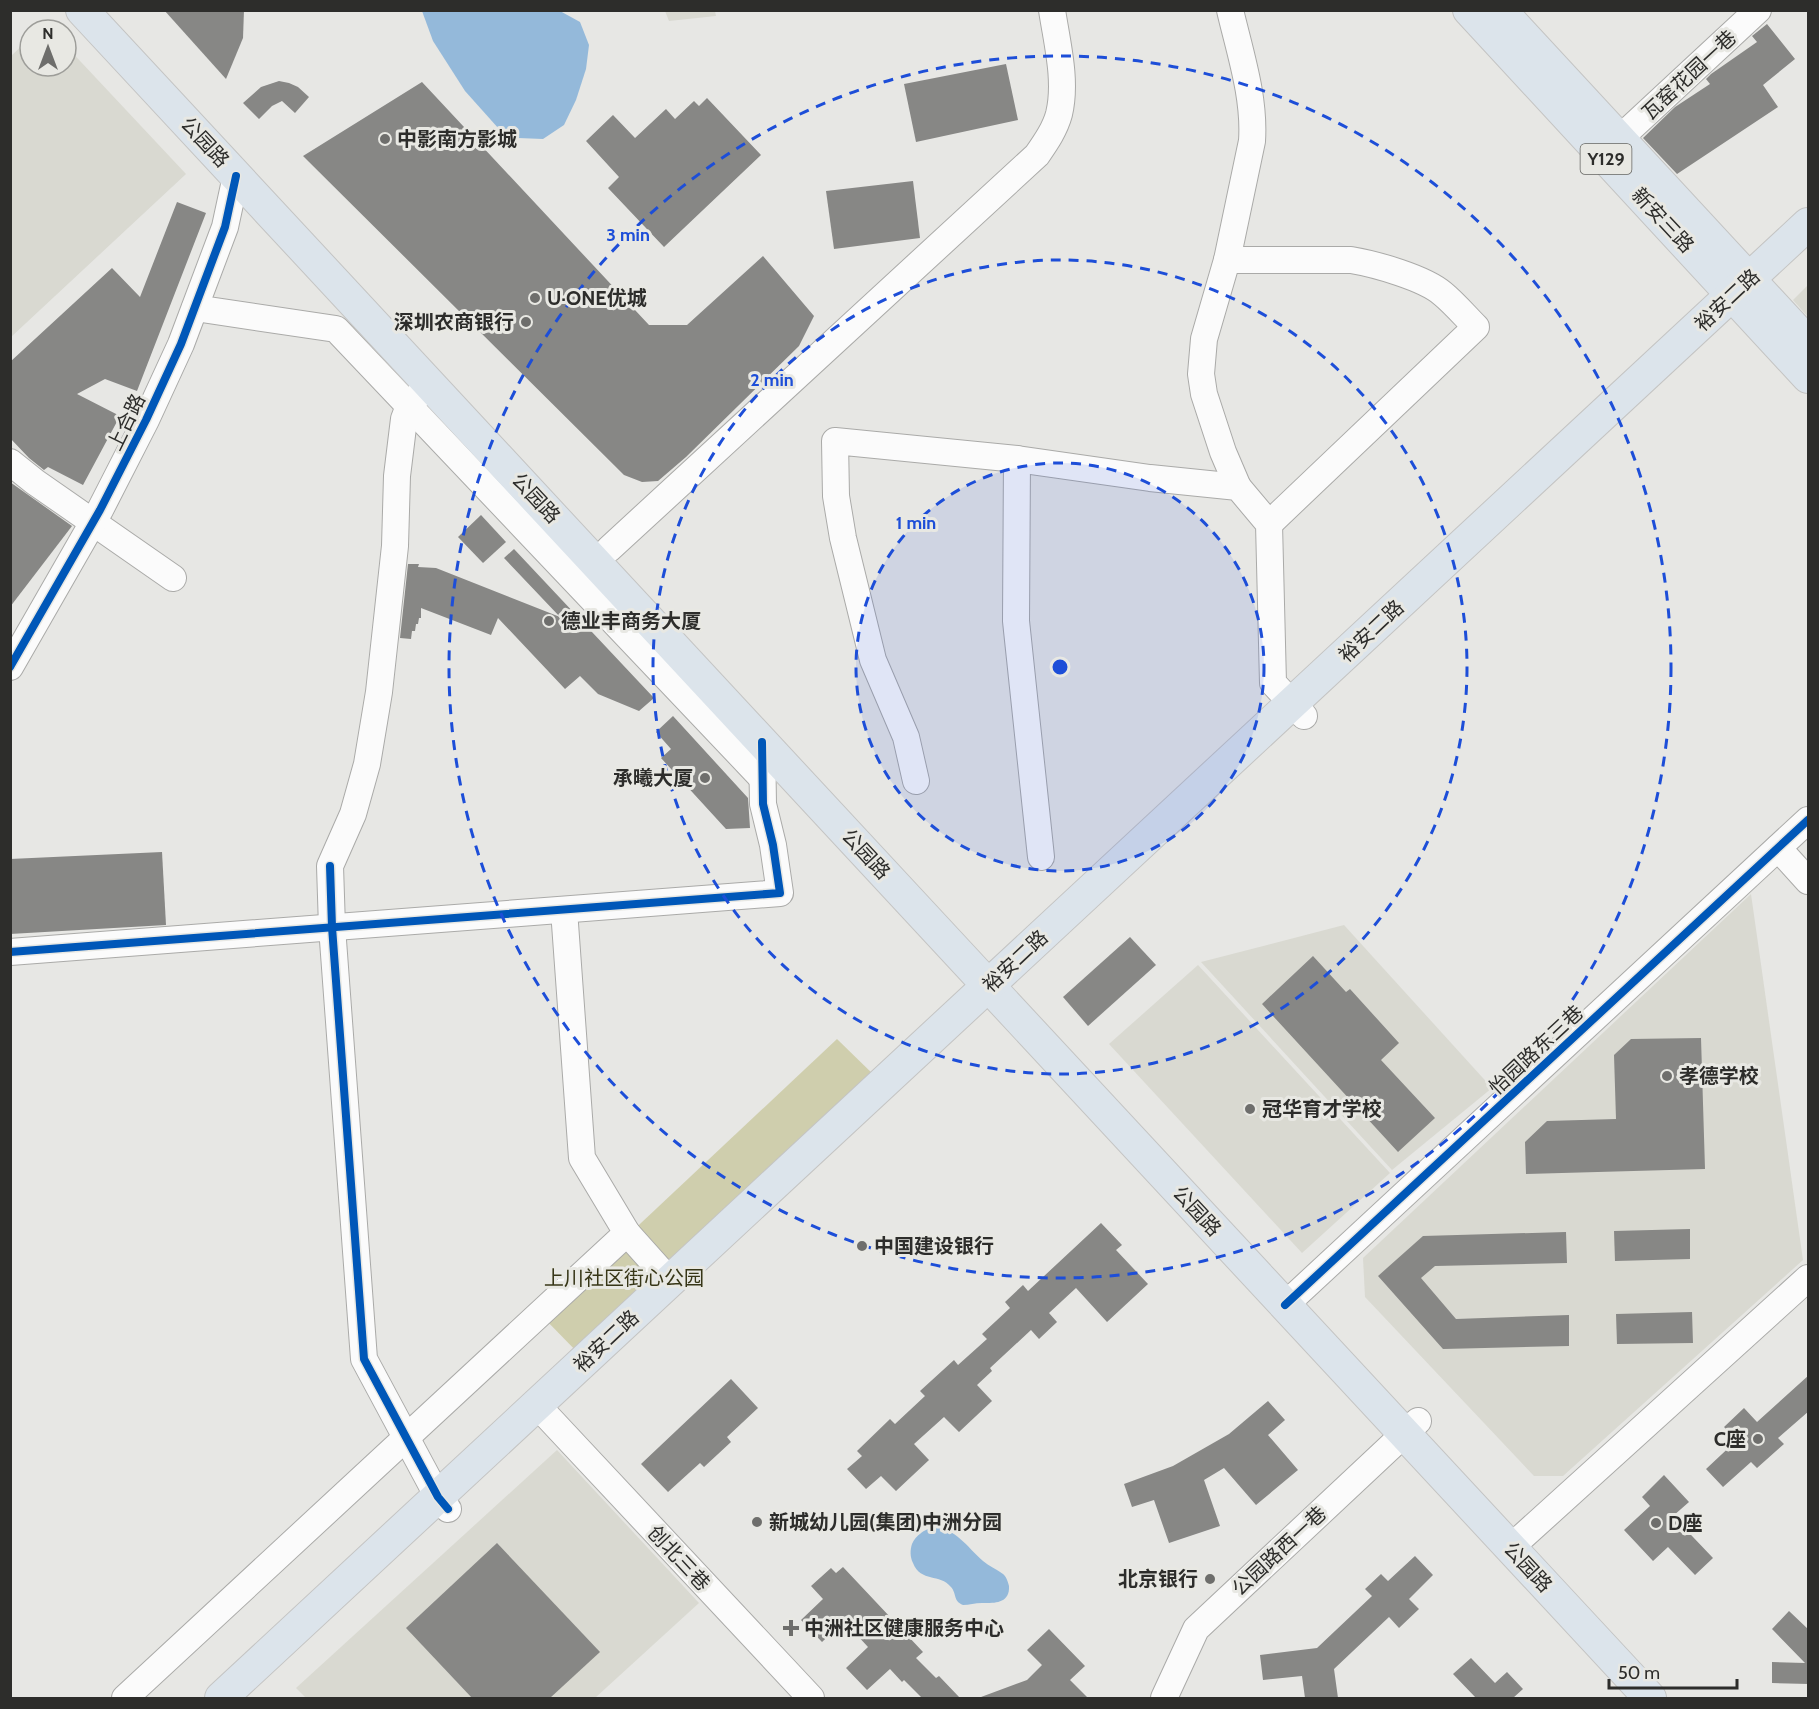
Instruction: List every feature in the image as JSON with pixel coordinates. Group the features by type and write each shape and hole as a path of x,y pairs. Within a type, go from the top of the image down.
{"main road":[{"name":"公园路","path":"82,10 266,208 419,395 1001,985"},
{"name":"公园路","path":"109,10 609,549 1001,985 1517,1542 1650,1698"},
{"name":"新安三路","path":"1469,10 1747,293 1809,343"},
{"name":"新安三路","path":"1500,10 1619,139 1747,293 1809,377"},
{"name":"裕安二路","path":"221,1698 443,1503 548,1417 1001,985 1747,293 1809,224"},
{"name":"裕安二路","path":"1747,293 1809,247"},
{"name":"裕安二路","path":"244,1698 670,1281 1001,985"},
{"name":"公园路","path":"1517,1542 1676,1698"}],"street":[{"path":"609,549 1037,155 1051,134 1059,114 1062,90 1052,10"},
{"path":"1230,10 1249,91 1253,123 1252,141 1227,260 1204,339 1201,374 1204,394 1223,452 1238,487 1269,524 1273,683 1298,710"},
{"name":"瓦窑花园一巷","path":"1619,139 1758,10"},
{"name":"上合路","path":"10,667 93,522 146,420 195,308 225,226 236,176"},
{"path":"225,226 244,213 266,208"},
{"path":"1227,260 1351,260 1371,264 1414,278 1442,292 1476,327 1269,524"},
{"path":"195,308 336,329 419,395 762,778"},
{"path":"419,395 404,419 397,476 395,546 379,692 368,764 352,814 330,866 332,927 364,1359 443,1503"},
{"path":"916,781 906,737 873,660 843,538 836,496 835,441 1017,459 1150,478 1238,487"},
{"path":"1017,459 1016,621 1041,857"},
{"path":"10,462 173,578"},
{"path":"10,952 780,893 773,845 763,804 762,742"},
{"name":"怡园路东三巷","path":"1292,1299 1809,820"},
{"path":"1778,848 1809,881"},
{"path":"564,910 582,1158 627,1233 670,1281"},
{"path":"125,1698 627,1233"},
{"path":"1517,1542 1809,1278"},
{"name":"创北三巷","path":"548,1417 810,1698"},
{"name":"公园路西一巷","path":"1164,1698 1196,1629 1411,1427"}],"shaded area":[{"path":"665,11 715,11 716,16 669,21"},
{"path":"18,49 18,78 78,78 78,59 186,174 11,337 11,56"},
{"path":"1808,285 1808,317 1793,300"},
{"name":"孝德学校","path":"1751,894 1803,1260 1563,1476 1534,1476 1365,1297 1363,1258"},
{"path":"1344,925 1492,1088 1392,1170 1201,962"},
{"name":"冠华育才学校","path":"1198,965 1390,1173 1302,1253 1109,1044"},
{"path":"557,1450 699,1603 595,1698 306,1698 296,1688"}],"green space":[{"name":"上川社区街心公园","path":"837,1039 878,1079 582,1357 542,1316"}],"water":[{"path":"422,11 560,11 580,22 589,45 586,69 576,100 564,125 543,139 518,138 499,129 465,91 433,41"},
{"path":"933,1527 955,1535 983,1561 1004,1575 1009,1586 1007,1596 996,1602 963,1605 956,1599 947,1583 926,1576 916,1569 911,1556 912,1544 921,1533"}],"building":[{"path":"164,10 244,10 243,38 226,79"},
{"path":"1767,24 1795,59 1763,85 1778,107 1677,174 1643,138 1675,107 1710,84 1706,79 1711,74 1757,42 1752,36"},
{"path":"1006,64 1018,120 916,142 904,84"},
{"path":"279,81 298,87 309,97 295,113 282,101 272,106 259,119 243,103 261,87"},
{"name":"U·ONE优城","path":"422,82 649,325 687,325 763,256 814,316 799,346 686,457 658,481 642,482 624,475 303,156"},
{"path":"707,98 761,155 664,247 608,188 619,177 586,141 613,115 635,138 666,109 675,119 694,101 699,106"},
{"path":"913,181 920,238 834,249 826,191"},
{"path":"177,202 206,213 137,391 105,379 77,394 120,416 83,485 48,467 44,470 10,438 10,362 112,268 140,297"},
{"path":"10,482 72,526 10,607"},
{"path":"481,515 506,542 483,563 458,537"},
{"path":"514,549 654,698 639,711 598,694 580,676 565,689 498,618 491,635 421,608 421,618 416,624 415,631 412,631 411,639 400,638 408,564 436,568 560,617 504,558"},
{"name":"承曦大厦","path":"673,716 748,798 750,828 726,829 661,758 671,749 656,732"},
{"path":"162,852 166,925 10,934 10,859"},
{"path":"1130,937 1156,965 1088,1026 1063,997"},
{"path":"1313,956 1346,992 1350,989 1399,1043 1381,1060 1435,1118 1398,1152 1262,1004"},
{"path":"1701,1038 1705,1169 1526,1174 1525,1142 1547,1121 1616,1119 1614,1055 1631,1039"},
{"path":"1101,1223 1122,1245 1116,1250 1148,1284 1107,1322 1076,1288 1049,1313 1057,1322 1039,1339 1031,1330 990,1368 992,1371 977,1385 992,1401 959,1432 944,1417 914,1444 929,1460 896,1491 881,1476 866,1489 847,1469 862,1456 857,1451 890,1419 895,1424 925,1396 920,1391 954,1360 958,1365 987,1339 982,1334 1010,1308 1005,1302 1023,1285 1028,1291"},
{"path":"1690,1229 1690,1259 1615,1261 1614,1231"},
{"path":"1566,1232 1567,1263 1435,1266 1421,1278 1456,1319 1569,1315 1569,1346 1443,1349 1378,1276 1423,1236"},
{"path":"1692,1312 1693,1343 1617,1344 1616,1314"},
{"name":"C座","path":"1809,1375 1809,1411 1778,1438 1784,1444 1757,1468 1751,1462 1723,1487 1706,1469 1737,1440 1724,1427 1744,1408 1757,1422"},
{"path":"731,1379 758,1408 727,1437 731,1442 704,1467 700,1463 668,1492 641,1464"},
{"path":"1268,1401 1285,1420 1268,1435 1298,1470 1256,1505 1224,1468 1204,1480 1220,1526 1169,1543 1154,1500 1132,1507 1124,1484 1173,1466 1229,1434"},
{"name":"D座","path":"1664,1475 1689,1502 1673,1516 1713,1558 1695,1575 1668,1547 1653,1561 1624,1530 1650,1506 1642,1497"},
{"path":"497,1543 600,1652 550,1698 472,1698 406,1628"},
{"path":"1415,1556 1433,1575 1409,1599 1419,1609 1399,1628 1389,1617 1334,1669 1338,1698 1305,1698 1302,1676 1263,1680 1260,1655 1317,1648 1372,1596 1365,1589 1381,1574 1388,1581"},
{"path":"843,1567 923,1652 916,1658 936,1678 939,1676 960,1698 922,1698 890,1669 867,1690 846,1668 868,1647 844,1621 822,1642 801,1620 823,1599 811,1586 831,1568 836,1573"},
{"path":"1789,1611 1809,1630 1809,1684 1772,1683 1772,1662 1805,1663 1772,1629"},
{"path":"1049,1629 1085,1666 1070,1680 1088,1698 981,1698 1027,1680 1042,1665 1027,1650"},
{"path":"1471,1658 1495,1683 1507,1672 1523,1689 1513,1698 1476,1698 1453,1674"}],"cycle path":[{"path":"10,667 100,510 146,420 181,344 225,227 236,176"},
{"path":"10,952 780,893 773,845 763,804 762,742"},
{"path":"1285,1305 1808,820"},
{"path":"330,866 332,927 364,1359 438,1497 448,1509"}],"place":[{"name":"中影南方影城","path":"385,139"},
{"name":"U·ONE优城","path":"535,298"},
{"name":"深圳农商银行","path":"526,322"},
{"name":"德业丰商务大厦","path":"549,621"},
{"name":"承曦大厦","path":"705,778"},
{"name":"孝德学校","path":"1667,1076"},
{"name":"冠华育才学校","path":"1250,1109"},
{"name":"中国建设银行","path":"862,1246"},
{"name":"C座","path":"1758,1439"},
{"name":"新城幼儿园(集团)中洲分园","path":"757,1522"},
{"name":"D座","path":"1656,1523"},
{"name":"北京银行","path":"1210,1579"},
{"name":"中洲社区健康服务中心","path":"791,1628"}]}
